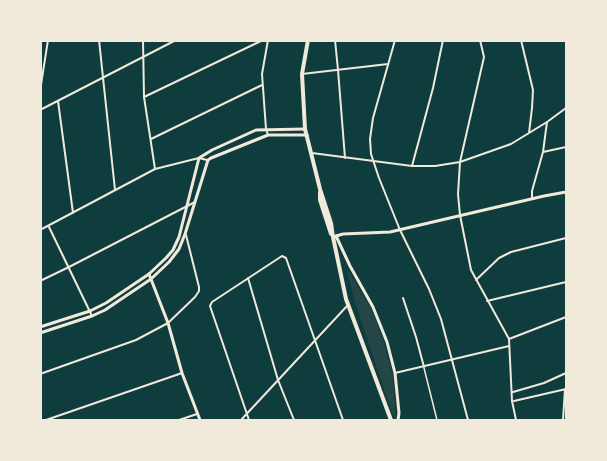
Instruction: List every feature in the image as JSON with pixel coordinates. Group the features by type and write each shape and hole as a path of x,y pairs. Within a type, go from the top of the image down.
{"main road":[{"path":"308,40 302,74 305,129 320,189 320,200 334,237 373,307 387,342 395,373 398,420"},
{"path":"40,327 106,303 149,274 173,250 184,222 199,158 256,130 305,129"},
{"path":"40,333 105,310 151,279 174,256 185,234 208,160 268,135 307,135"},
{"path":"334,237 343,234 390,232 567,192"},
{"path":"334,237 349,305 391,420"},
{"path":"149,274 200,420"}],"street":[{"path":"40,91 48,40"},
{"path":"99,40 115,191"},
{"path":"143,40 144,97 155,169"},
{"path":"40,110 176,40"},
{"path":"144,97 263,40"},
{"path":"268,40 262,74 268,135"},
{"path":"335,40 345,158"},
{"path":"394,40 373,118 370,139 373,162 400,230 441,319 468,420"},
{"path":"412,166 443,40"},
{"path":"480,40 484,57 460,162 458,194 460,216 471,270 509,339 512,401 516,420"},
{"path":"521,40 533,90 529,133"},
{"path":"40,50 46,51"},
{"path":"302,74 388,63"},
{"path":"151,139 262,85"},
{"path":"58,101 73,213"},
{"path":"312,153 412,166 435,166 460,162 511,144 567,108"},
{"path":"532,199 548,122"},
{"path":"543,152 567,147"},
{"path":"40,230 155,169 199,158 208,160"},
{"path":"40,281 195,202"},
{"path":"178,212 184,222"},
{"path":"49,226 92,316"},
{"path":"40,374 136,340 168,323 195,297 199,287 185,234"},
{"path":"476,280 499,258 510,252 567,238"},
{"path":"249,420 210,306 212,302 280,256 284,256 343,420"},
{"path":"248,278 278,380 294,420"},
{"path":"487,301 567,282"},
{"path":"403,298 424,368"},
{"path":"241,420 349,305"},
{"path":"509,339 567,317"},
{"path":"395,373 424,368 509,346"},
{"path":"512,392 544,383 567,372"},
{"path":"46,420 182,373"},
{"path":"512,401 566,389 563,420"},
{"path":"178,420 197,414"}],"lane":[{"path":"424,368 437,420"}],"shaded area":[{"path":"347,269 372,310 384,343 393,376 396,418 392,413 355,302"}]}
